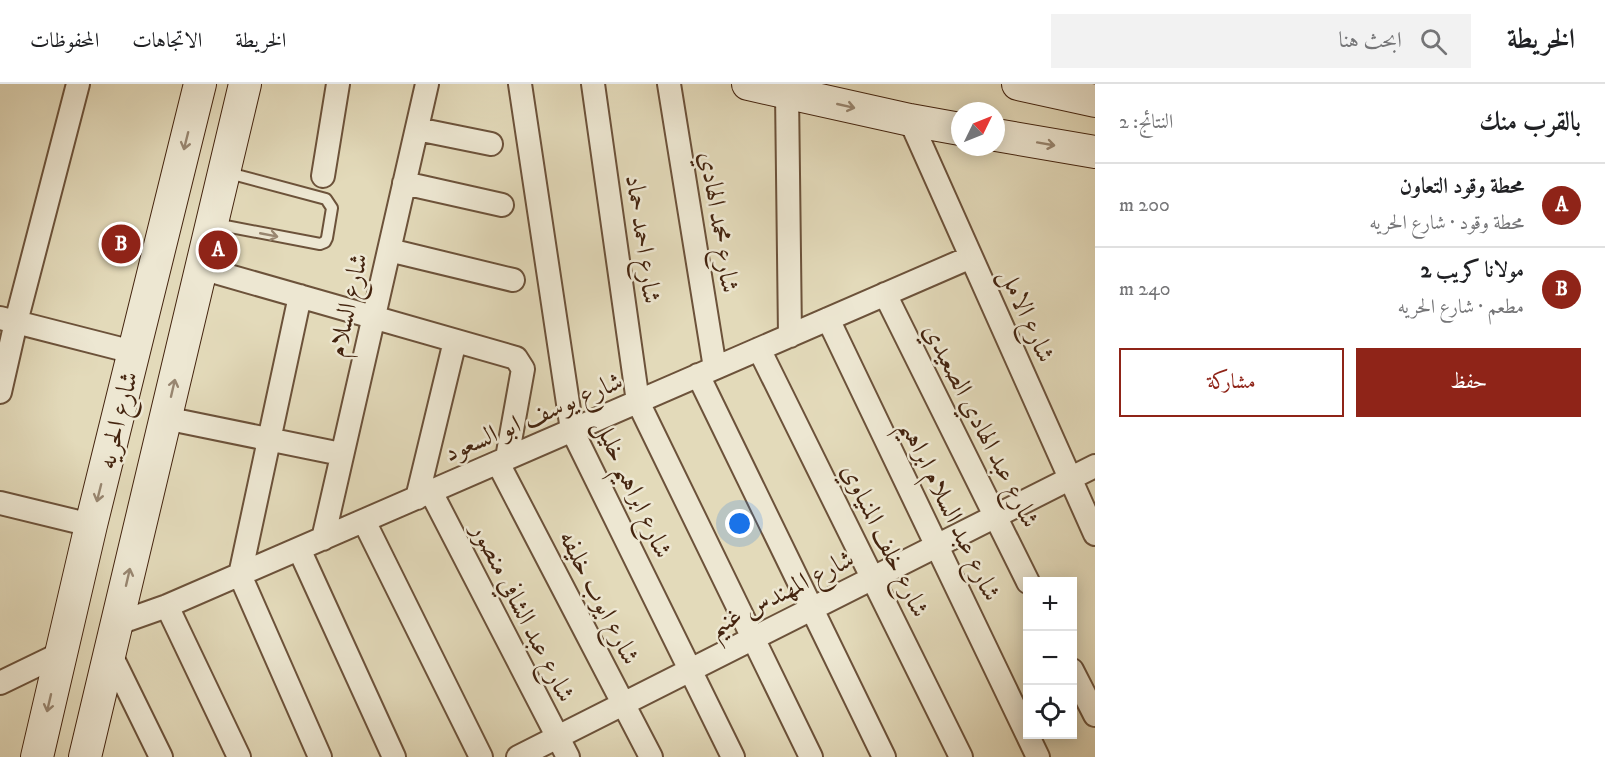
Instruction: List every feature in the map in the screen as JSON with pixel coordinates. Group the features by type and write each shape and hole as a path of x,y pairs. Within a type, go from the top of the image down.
{"main road":[{"name":"شارع الحريه","path":"37,757 91,525 200,84"},
{"name":"شارع الحريه","path":"85,757 245,84"},
{"path":"748,84 951,127"},
{"path":"1018,84 1090,95"},
{"path":"1005,137 1095,152"}],"street":[{"path":"0,392 8,320 78,84"},
{"path":"323,176 338,84"},
{"name":"شارع السلام","path":"322,539 427,84"},
{"name":"شارع ابراهيم خليل","path":"520,84 572,430 733,757"},
{"name":"شارع احمد حماد","path":"593,84 638,402 811,757"},
{"name":"شارع محمد الهادي","path":"669,84 707,372 812,609 884,757"},
{"path":"787,93 790,336"},
{"name":"شارع الامل","path":"910,120 1095,534"},
{"path":"417,129 491,144"},
{"path":"404,183 502,205"},
{"path":"389,250 513,280"},
{"name":"شارع يوسف ابو السعود","path":"113,639 167,606 971,257"},
{"path":"201,268 510,355 521,363 523,369 503,460"},
{"name":"شارع عبد الهادي الصعيدي","path":"885,294 1026,577"},
{"path":"300,296 240,574 320,757"},
{"name":"شارع عبد السلام ابراهيم","path":"828,319 1038,757"},
{"path":"8,320 133,352"},
{"path":"424,495 455,341"},
{"name":"شارع خلف المنياوي","path":"759,349 961,757"},
{"path":"165,418 341,454"},
{"name":"شارع ايوب خليفه","path":"503,460 651,757"},
{"name":"شارع المهندس غنيم","path":"518,757 1095,466"},
{"name":"شارع عبد الشافي منصور","path":"424,495 568,757"},
{"path":"0,503 91,525"},
{"path":"364,521 481,757"},
{"path":"299,549 394,757"},
{"path":"167,606 239,757"},
{"path":"113,639 161,757"},
{"path":"0,683 60,654"},
{"path":"1077,680 1095,715"}],"lane":[{"path":"212,224 320,244 327,238 332,208 326,199 224,172"}],"place":[{"name":"مولانا كريب 2","path":"121,244"},
{"name":"محطة وقود التعاون","path":"218,250"}]}
